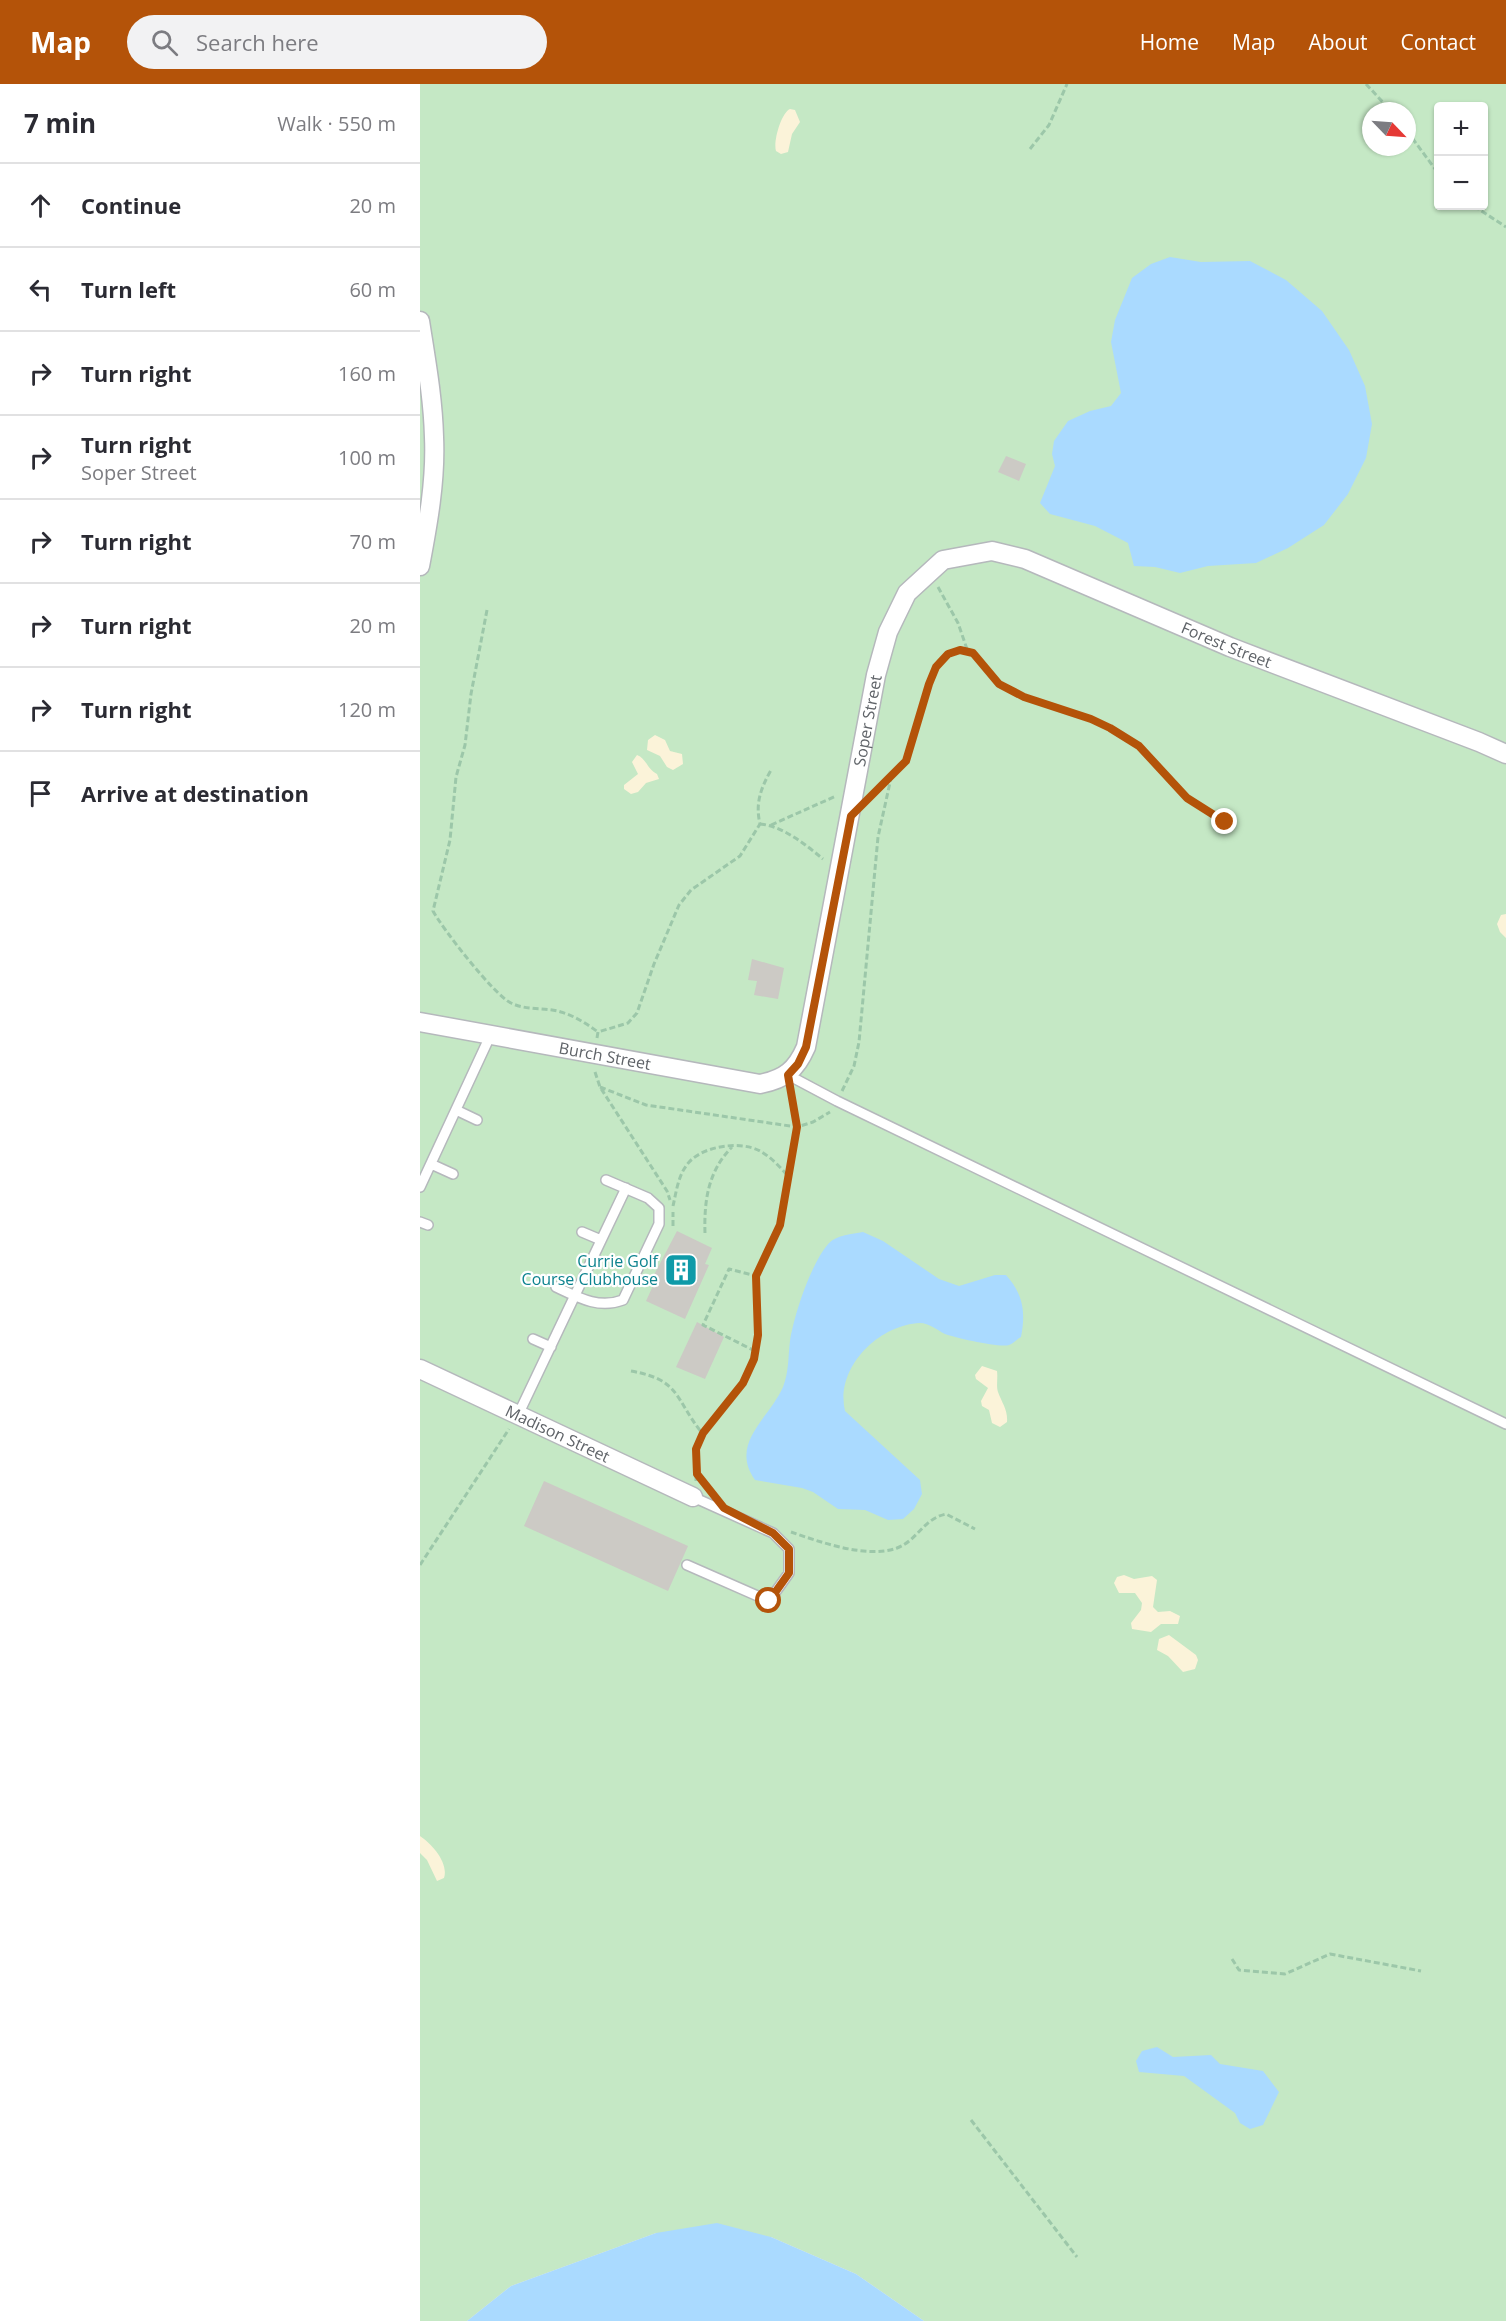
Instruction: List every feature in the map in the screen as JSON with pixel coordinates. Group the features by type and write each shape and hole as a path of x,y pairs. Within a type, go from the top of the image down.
{"street":[{"path":"420,321 425,386 434,439 433,481 420,566"},
{"name":"Forest Street","path":"943,560 992,551 1025,559 1230,647 1469,737 1506,754"},
{"name":"Soper Street","path":"788,1075 798,1064 806,1047 876,675 888,632 907,593 943,560"},
{"name":"Burch Street","path":"420,1022 760,1083 775,1081 788,1075"},
{"name":"Madison Street","path":"420,1370 519,1415 698,1489"}],"lane":[{"path":"420,1187 491,1034"},
{"path":"788,1075 837,1101 1506,1424"},
{"path":"456,1110 477,1120"},
{"path":"430,1164 453,1174"},
{"path":"556,1287 594,1303 610,1305 623,1300 659,1224 659,1208 648,1198 606,1180"},
{"path":"519,1415 626,1188"},
{"path":"582,1232 601,1240"},
{"path":"532,1339 551,1347"},
{"path":"687,1565 769,1601 789,1573 789,1549 773,1533 698,1489"}],"path":[{"path":"1030,149 1049,125 1067,84"},
{"path":"1366,84 1383,102"},
{"path":"1416,143 1434,168"},
{"path":"1480,210 1506,227"},
{"path":"928,574 941,591 958,623 968,652"},
{"path":"487,610 465,745 456,777 450,840 433,911 442,928 460,946 493,989 511,1003 561,1012 598,1032 628,1023 637,1013 661,944 679,905 691,890 740,855 760,824 757,810 761,790 771,770"},
{"path":"851,816 906,761 936,667 948,654 960,650 973,653 999,684 1024,697 1091,719 1139,746 1187,798 1225,822"},
{"path":"600,1087 646,1105 797,1127 813,1122 833,1110 854,1066 859,1042 878,837 891,778"},
{"path":"771,825 856,787"},
{"path":"760,824 771,825 800,842 840,874"},
{"path":"598,1032 594,1053 595,1079 667,1191 675,1218 673,1228"},
{"path":"698,1489 696,1449 703,1433 743,1383 755,1351 758,1335 756,1276 780,1225 797,1127 788,1075"},
{"path":"672,1208 686,1166 696,1155 711,1149 732,1147 759,1150 788,1176"},
{"path":"705,1233 706,1198 713,1174 721,1158 732,1147"},
{"path":"755,1351 703,1325 729,1269 756,1276"},
{"path":"631,1371 652,1375 668,1382 703,1433"},
{"path":"420,1565 519,1415"},
{"path":"697,1474 698,1489"},
{"path":"789,1531 833,1547 876,1550 897,1548 913,1537 933,1517 946,1514 975,1529"},
{"path":"1232,1959 1239,1970 1285,1974 1330,1954 1421,1971"},
{"path":"971,2120 1077,2257"}],"green space":[{"path":"420,84 1506,84 1506,2321 924,2321 856,2274 771,2237 656,2233 511,2286 467,2321 420,2321"}],"sand":[{"path":"790,109 795,110 800,122 792,134 788,152 781,154 776,151 775,147 777,135 784,116"},
{"path":"655,735 665,740 670,751 682,754 683,764 673,770 667,767 660,756 647,750 648,740"},
{"path":"637,755 657,774 659,779 646,783 638,792 631,794 624,789 624,785 638,774 632,762"},
{"path":"1506,914 1506,938 1500,932 1497,924 1501,915"},
{"path":"982,1366 997,1371 997,1390 1007,1418 1007,1422 1000,1427 992,1423 989,1410 982,1406 981,1401 988,1388 976,1379 975,1375"},
{"path":"1124,1575 1134,1579 1152,1576 1157,1580 1153,1607 1158,1612 1170,1611 1180,1616 1178,1624 1161,1624 1151,1632 1132,1629 1131,1623 1141,1610 1142,1603 1135,1593 1119,1593 1114,1583 1117,1577"},
{"path":"1169,1635 1196,1655 1198,1660 1195,1669 1183,1672 1168,1656 1157,1650 1159,1639"},
{"path":"420,1836 430,1844 442,1860 444,1878 437,1881 427,1860 420,1853"}],"water":[{"path":"1170,257 1201,262 1250,261 1286,280 1322,311 1349,350 1365,386 1372,424 1366,458 1348,494 1324,525 1288,548 1256,563 1208,566 1180,573 1155,567 1134,566 1128,543 1095,526 1050,514 1040,503 1055,466 1052,454 1054,441 1068,421 1090,411 1111,406 1121,393 1111,342 1115,320 1132,278 1151,264"},
{"path":"863,1232 883,1241 939,1279 959,1286 995,1275 1006,1275 1020,1296 1023,1311 1021,1337 1009,1345 988,1344 958,1338 920,1323 889,1332 863,1352 853,1365 846,1380 845,1411 920,1480 922,1494 914,1509 903,1519 888,1520 865,1510 838,1509 813,1492 802,1488 755,1480 748,1467 746,1454 754,1432 783,1387 795,1318 816,1263 832,1240"},
{"path":"1157,2047 1173,2057 1211,2055 1220,2064 1263,2071 1279,2092 1263,2125 1250,2129 1240,2123 1235,2113 1184,2076 1139,2072 1136,2061 1142,2051"},
{"path":"717,2223 771,2237 856,2274 924,2321 467,2321 511,2286 656,2233"}],"building":[{"path":"1006,456 1026,464 1019,481 998,472"},
{"path":"752,959 784,968 778,999 754,995 757,981 748,980"},
{"name":"Currie Golf Course Clubhouse","path":"677,1231 712,1248 705,1264 709,1265 685,1319 646,1301 657,1277 654,1275"},
{"path":"697,1322 724,1337 705,1379 676,1367"},
{"path":"544,1481 688,1546 668,1591 524,1526"}],"place":[{"name":"Currie Golf Course Clubhouse","path":"681,1270"}],"route":[{"path":"769,1601 789,1573 789,1549 773,1533 724,1508 697,1474 696,1449 703,1433 743,1383 754,1359 758,1335 756,1276 780,1225 797,1127 788,1075 798,1064 806,1047 851,816 906,761 936,667 948,654 960,650 973,653 982,667 999,684 1024,697 1091,719 1139,746 1187,798 1225,822"}]}
